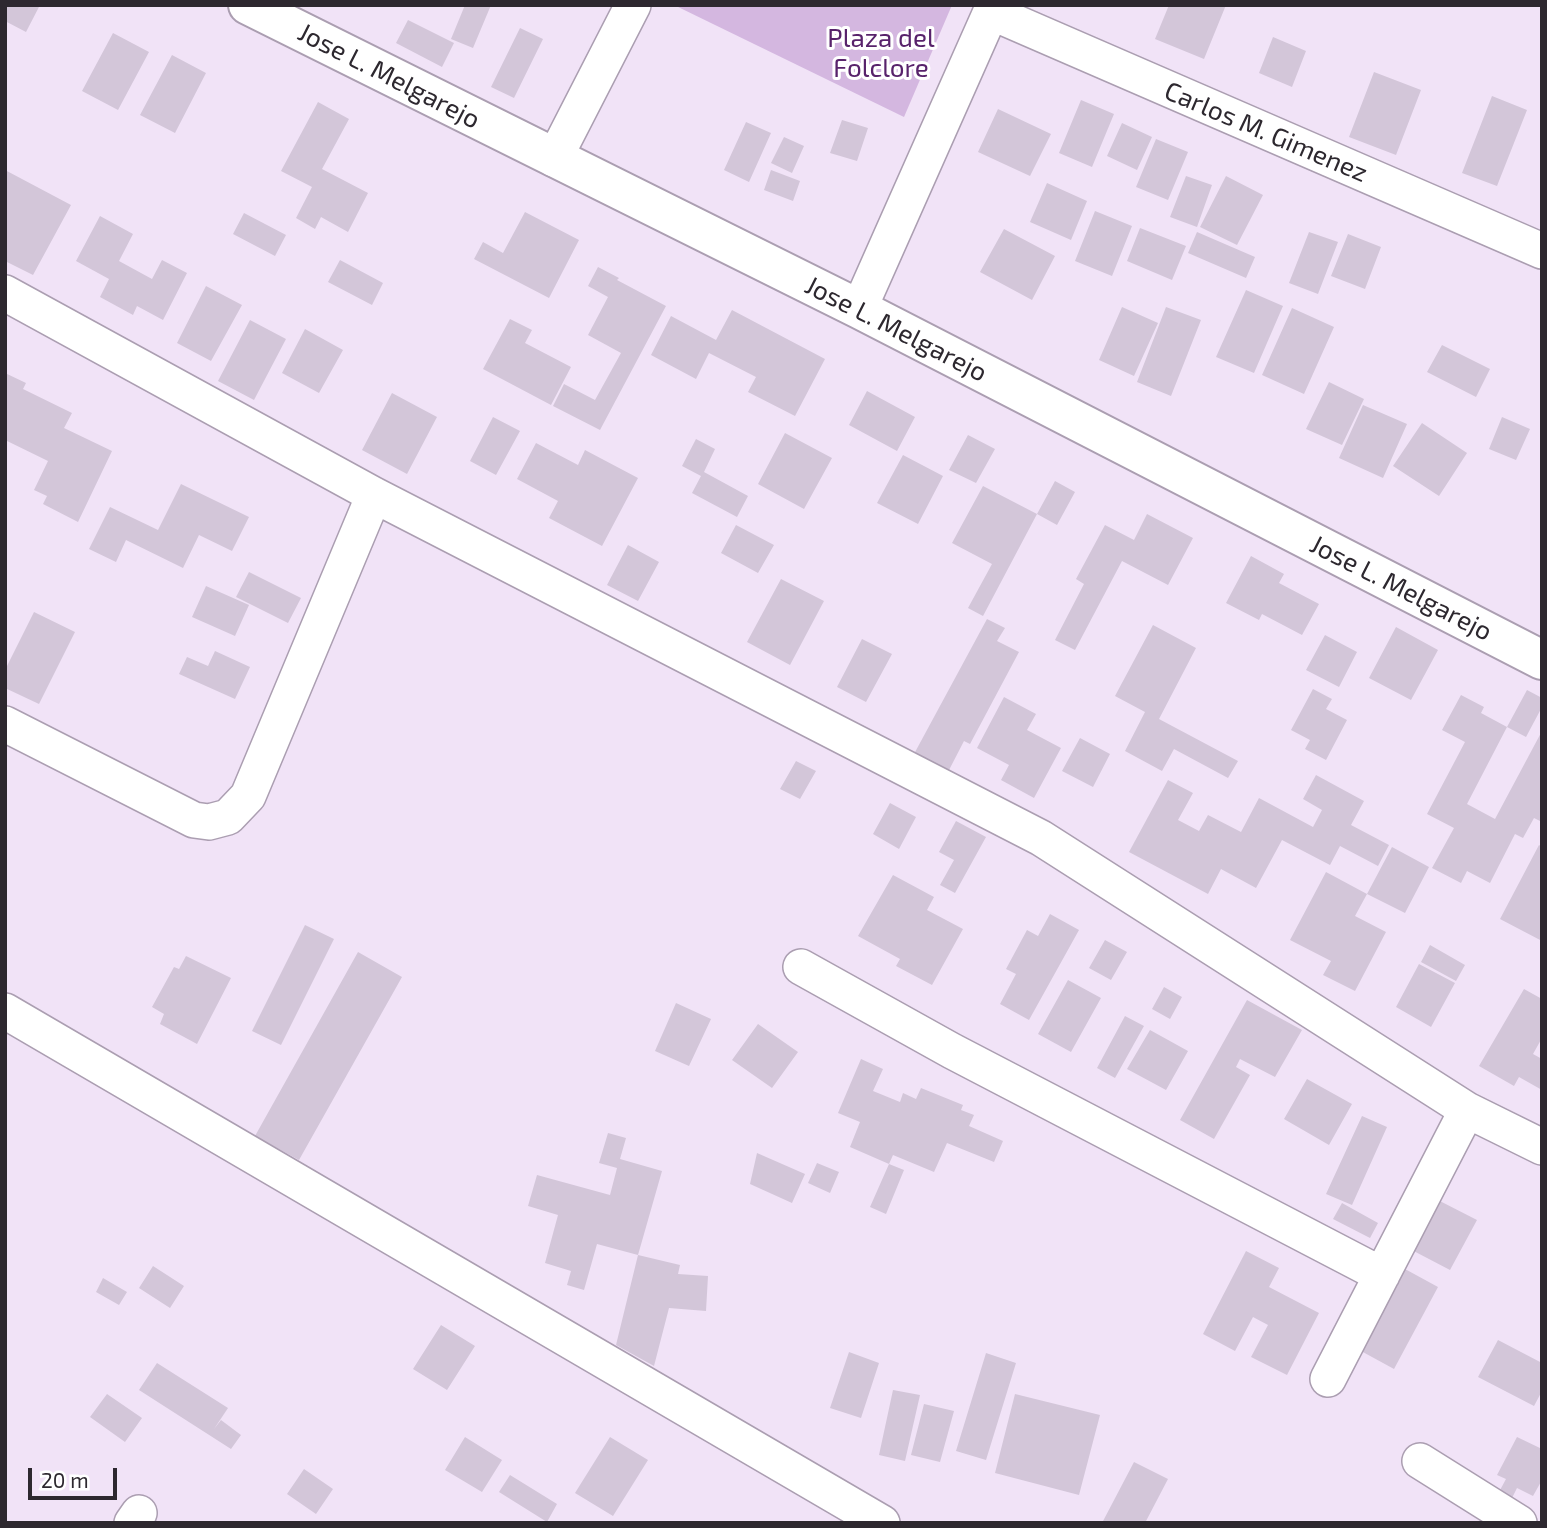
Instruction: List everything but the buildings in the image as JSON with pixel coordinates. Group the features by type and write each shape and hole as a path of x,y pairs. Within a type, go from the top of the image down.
{"street":[{"name":"Jose L. Melgarejo","path":"248,5 859,309 1542,660"},
{"path":"554,159 633,5"},
{"path":"859,309 993,9"},
{"name":"Carlos M. Gimenez","path":"993,9 1542,251"},
{"path":"5,293 374,495 1041,838 1467,1110 1542,1147"},
{"path":"5,724 194,820 209,822 228,817 248,796 374,495"},
{"path":"801,967 952,1051 1382,1275"},
{"path":"5,1012 882,1523"},
{"path":"1328,1379 1467,1110"},
{"path":"1420,1461 1520,1523"}],"green space":[{"name":"Plaza del Folclore","path":"674,5 952,5 904,117"}]}
